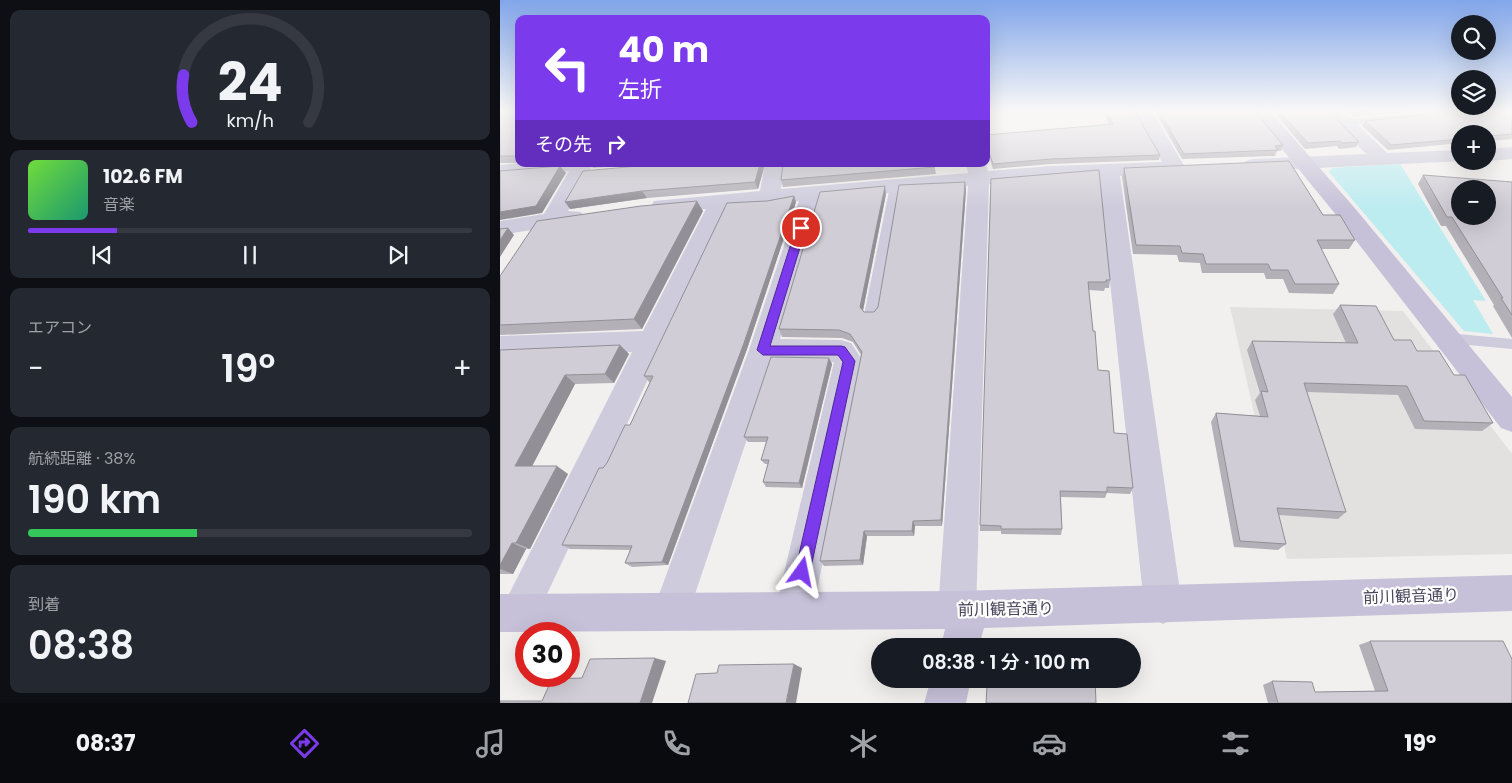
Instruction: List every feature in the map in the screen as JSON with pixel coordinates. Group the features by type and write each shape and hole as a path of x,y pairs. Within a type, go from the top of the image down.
{"street":[{"path":"638,208 895,186 977,171 1109,170 1184,167 1166,143"},
{"path":"1287,143 1512,419"},
{"path":"1365,143 1383,160"},
{"path":"1496,155 1512,154"},
{"path":"1230,166 1451,156"},
{"path":"769,198 774,167"},
{"path":"500,171 582,169"},
{"path":"521,246 545,221 582,169"},
{"path":"1109,170 1163,605"},
{"path":"961,638 964,610 977,171"},
{"path":"672,611 763,350 812,194"},
{"path":"510,613 653,340 720,202"},
{"path":"500,228 590,214"},
{"path":"500,347 653,340"},
{"path":"763,350 841,351 849,361 794,611"},
{"name":"前川観音通り","path":"510,613 964,610 1512,593"},
{"path":"945,703 949,688"}],"lane":[{"path":"870,315 895,186"},
{"path":"1447,338 1512,344"}],"shaded area":[{"path":"1400,164 1486,301 1473,300 1493,334 1464,331 1329,172 1332,168"},
{"path":"1230,307 1403,311 1512,454 1512,554 1287,559"}],"building":[{"path":"500,143 515,143 515,156 500,156"},
{"path":"990,143 1153,143 1160,155 1051,159 993,164 990,155"},
{"path":"1177,143 1281,143 1283,145 1275,146 1278,150 1184,154"},
{"path":"1389,143 1416,143 1391,145"},
{"path":"1289,161 1323,215 1340,215 1355,240 1317,240 1339,284 1295,284 1288,270 1271,270 1268,264 1206,264 1203,254 1182,253 1180,246 1136,245 1124,168"},
{"path":"559,167 536,206 500,212 500,171"},
{"path":"628,167 759,167 755,182 642,191 565,202 583,171"},
{"path":"783,167 935,167 781,180"},
{"path":"1099,170 1110,280 1106,280 1106,282 1088,282 1093,331 1095,331 1098,370 1109,371 1114,433 1127,434 1133,488 1107,487 1107,492 1060,491 1062,529 1001,529 1001,526 980,525 991,179"},
{"path":"1423,175 1487,180 1451,180 1451,217 1447,217"},
{"path":"1496,181 1512,182 1512,315 1501,298 1503,298 1457,225 1496,225"},
{"path":"965,182 941,520 913,521 912,531 864,531 860,560 820,561 862,352 850,334 839,330 779,329 820,192 885,186 860,307 864,312 874,312 878,307 899,185"},
{"path":"794,196 744,343 662,562 625,563 632,546 562,545 599,468 603,468 607,463 625,425 630,425 653,376 644,376 727,203 767,201"},
{"path":"697,201 634,319 500,325 500,276 537,221 641,206"},
{"path":"508,228 500,240 500,229"},
{"path":"1340,305 1376,306 1394,340 1411,340 1417,351 1439,351 1454,375 1465,375 1493,423 1424,421 1407,386 1304,383 1346,512 1277,508 1286,544 1240,541 1216,413 1268,417 1261,391 1268,392 1252,341 1358,343"},
{"path":"620,345 605,374 565,375 515,466 557,466 516,543 512,543 500,565 500,350"},
{"path":"771,357 829,358 799,483 763,482 769,460 761,460 768,437 744,437"},
{"path":"1370,641 1503,641 1512,659 1512,703 1278,703 1272,681 1312,682 1315,692 1388,691"},
{"path":"655,658 640,703 500,703 500,701 542,701 548,687 580,687 580,678 582,678 590,659"},
{"path":"794,664 786,703 688,703 696,674 717,673 719,665"},
{"path":"987,688 1095,688 1096,703 986,703"}],"route":[{"path":"801,228 763,350 841,351 849,361 802,572"}]}
